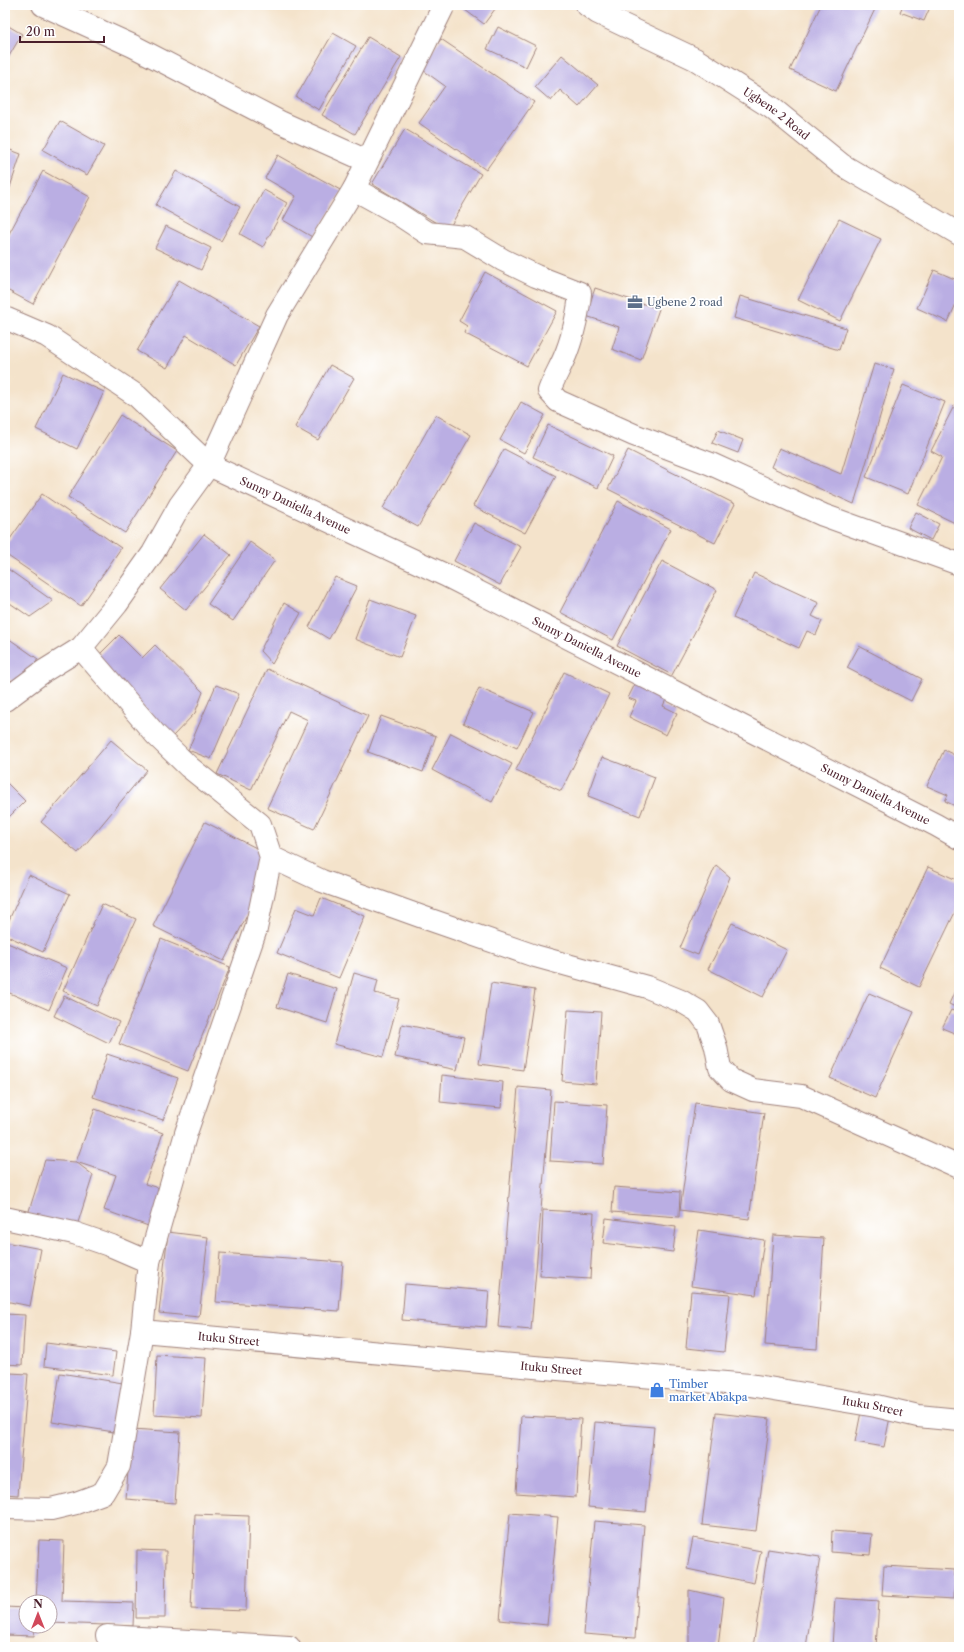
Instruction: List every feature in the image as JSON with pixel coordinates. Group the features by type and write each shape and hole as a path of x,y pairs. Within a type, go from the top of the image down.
{"street":[{"path":"43,5 133,46 280,122 367,161"},
{"path":"5,700 44,671 81,648 117,604 153,553 180,505 209,465 277,315 354,189 444,5"},
{"name":"Ugbene 2 Road","path":"587,5 598,12 695,59 772,108 842,164 959,234"},
{"path":"354,189 392,210 427,233 465,237 503,260 536,276 580,293 567,351 549,391 558,401 634,435 711,464 823,515 959,564"},
{"name":"Sunny Daniella Avenue","path":"5,318 47,336 138,396 209,465 445,575 753,731 959,838"},
{"path":"5,1508 51,1509 76,1503 103,1493 119,1466 142,1331 150,1262 186,1133 256,929 271,857 260,824 189,767 156,735 81,648"},
{"path":"271,857 322,881 435,921 535,956 647,987 681,1001 698,1012 708,1024 716,1047 720,1068 731,1080 753,1090 801,1096 959,1167"},
{"path":"5,1218 74,1233 112,1246 150,1262"},
{"name":"Ituku Street","path":"142,1331 750,1385 876,1406 918,1416 959,1420"},
{"path":"106,1636 289,1647"}],"building":[{"path":"463,5 498,5 484,24 461,7"},
{"path":"821,5 877,5 836,91 790,70"},
{"path":"903,5 931,5 924,21 900,12"},
{"path":"5,24 22,34 5,63"},
{"path":"498,27 536,46 526,67 487,49"},
{"path":"333,33 356,46 319,110 296,97"},
{"path":"368,37 401,57 355,134 322,115"},
{"path":"441,39 534,102 486,170 419,123 445,86 420,68"},
{"path":"562,55 598,85 579,107 560,90 551,101 535,87"},
{"path":"60,121 104,146 87,175 43,150"},
{"path":"405,129 481,174 448,230 372,184"},
{"path":"5,148 21,154 5,202"},
{"path":"278,155 342,191 314,238 283,220 296,196 265,178"},
{"path":"43,171 90,197 33,304 5,289 5,241"},
{"path":"176,171 240,207 221,241 156,205"},
{"path":"264,190 287,203 263,247 240,234"},
{"path":"839,219 881,239 840,321 798,300"},
{"path":"166,226 211,248 201,270 155,248"},
{"path":"934,270 959,281 959,297 948,322 917,308"},
{"path":"485,272 557,311 527,366 464,333 467,326 459,321"},
{"path":"179,280 259,326 236,365 186,335 167,368 137,351"},
{"path":"595,288 659,309 641,360 612,349 619,327 586,316"},
{"path":"740,296 846,328 839,350 734,318"},
{"path":"874,364 894,369 854,504 771,467 779,448 841,474"},
{"path":"330,365 354,378 318,440 295,427"},
{"path":"63,373 104,392 77,449 36,429"},
{"path":"903,385 945,402 908,494 866,477"},
{"path":"521,402 545,415 524,453 500,440"},
{"path":"954,406 959,409 959,470 954,480 959,483 959,519 957,524 918,505 942,457 931,451"},
{"path":"120,415 177,451 125,533 68,497"},
{"path":"436,415 471,435 418,527 383,508"},
{"path":"548,425 613,456 598,488 533,457"},
{"path":"718,430 743,440 738,453 712,443"},
{"path":"504,449 556,476 525,533 473,506"},
{"path":"628,450 735,504 715,543 608,489"},
{"path":"42,494 121,548 81,606 5,554 5,546"},
{"path":"618,501 671,529 613,640 560,612"},
{"path":"916,512 939,524 931,540 908,528"},
{"path":"474,523 521,547 500,585 454,561"},
{"path":"204,534 231,555 186,610 160,589"},
{"path":"250,542 275,560 233,621 208,604"},
{"path":"662,561 717,590 672,675 617,646"},
{"path":"5,567 53,601 30,617 7,601 5,604"},
{"path":"754,573 819,603 812,616 822,621 816,635 807,631 799,648 733,618"},
{"path":"335,577 357,586 329,639 309,627"},
{"path":"370,599 416,616 400,657 355,639"},
{"path":"284,603 301,613 272,664 260,651"},
{"path":"119,635 142,658 155,645 203,692 195,713 173,736 94,660"},
{"path":"5,636 38,659 19,686 5,676"},
{"path":"859,646 922,679 911,701 847,668"},
{"path":"267,669 368,716 314,829 267,808 308,720 289,711 251,790 217,774"},
{"path":"564,672 609,694 561,791 516,770"},
{"path":"636,682 667,697 663,706 677,713 666,735 629,717 636,701 628,698"},
{"path":"216,685 239,694 211,759 188,750"},
{"path":"479,688 534,712 517,748 463,723"},
{"path":"381,716 436,736 423,772 368,752"},
{"path":"451,733 512,764 492,802 432,770"},
{"path":"111,740 147,770 78,853 41,822"},
{"path":"944,750 959,757 959,808 945,801 948,795 927,786"},
{"path":"602,757 655,777 640,816 588,796"},
{"path":"5,781 25,801 5,821"},
{"path":"205,822 276,858 224,961 153,926"},
{"path":"716,865 730,877 698,955 680,948"},
{"path":"928,867 959,881 959,904 919,987 880,968"},
{"path":"29,875 70,894 43,952 5,935 5,929"},
{"path":"321,898 365,916 339,978 277,953 296,908 314,915"},
{"path":"102,904 136,919 97,1006 63,991"},
{"path":"732,923 787,950 763,997 708,969"},
{"path":"161,939 230,967 188,1071 119,1044"},
{"path":"5,942 67,968 49,1010 5,991"},
{"path":"354,973 378,980 375,993 399,999 383,1057 334,1044"},
{"path":"288,974 337,989 327,1023 277,1007"},
{"path":"959,982 959,1009 949,1004"},
{"path":"491,983 535,990 523,1070 479,1064"},
{"path":"869,993 914,1012 875,1098 830,1078"},
{"path":"64,996 119,1022 109,1043 54,1016"},
{"path":"568,1010 601,1012 596,1084 562,1081"},
{"path":"951,1010 959,1013 959,1035 942,1028"},
{"path":"402,1024 464,1037 457,1070 395,1057"},
{"path":"107,1054 178,1078 163,1120 93,1097"},
{"path":"442,1075 503,1082 501,1108 440,1102"},
{"path":"518,1087 551,1090 531,1330 498,1327"},
{"path":"554,1101 607,1105 603,1164 550,1161"},
{"path":"695,1103 764,1113 749,1219 680,1210"},
{"path":"95,1109 163,1133 145,1184 165,1190 151,1227 104,1210 116,1175 76,1162"},
{"path":"45,1160 76,1162 93,1175 76,1229 28,1214"},
{"path":"614,1187 680,1192 679,1217 612,1212"},
{"path":"543,1210 594,1213 590,1279 540,1276"},
{"path":"606,1218 676,1227 673,1252 603,1243"},
{"path":"699,1230 764,1240 756,1295 691,1286"},
{"path":"168,1232 208,1237 199,1317 159,1313"},
{"path":"773,1235 824,1238 817,1349 765,1345"},
{"path":"5,1242 41,1249 30,1306 5,1301"},
{"path":"220,1253 343,1262 339,1311 216,1302"},
{"path":"405,1284 489,1291 486,1327 402,1320"},
{"path":"691,1291 730,1294 724,1352 686,1348"},
{"path":"5,1314 25,1315 22,1365 5,1364"},
{"path":"46,1343 116,1352 113,1375 44,1366"},
{"path":"157,1355 206,1358 202,1418 154,1415"},
{"path":"10,1373 28,1374 18,1495 5,1494 5,1443"},
{"path":"60,1373 129,1384 120,1433 52,1422"},
{"path":"861,1412 890,1417 884,1447 855,1442"},
{"path":"716,1413 770,1419 756,1531 702,1525"},
{"path":"521,1416 581,1419 576,1497 516,1493"},
{"path":"595,1422 654,1427 646,1512 588,1507"},
{"path":"131,1429 180,1432 175,1503 126,1499"},
{"path":"510,1513 558,1517 547,1625 500,1620"},
{"path":"195,1514 249,1516 246,1611 191,1609"},
{"path":"594,1521 644,1525 635,1638 584,1634"},
{"path":"832,1531 872,1534 870,1555 831,1552"},
{"path":"693,1538 761,1551 754,1583 687,1569"},
{"path":"39,1540 64,1541 62,1601 134,1603 133,1626 58,1623 58,1594 36,1594"},
{"path":"768,1549 820,1557 806,1647 753,1647"},
{"path":"137,1550 166,1551 165,1618 136,1618"},
{"path":"884,1566 955,1570 954,1599 882,1595"},
{"path":"689,1590 724,1598 718,1647 689,1647"},
{"path":"835,1598 879,1601 876,1647 832,1647"},
{"path":"5,1607 18,1608 18,1634 34,1634 34,1636 5,1635"}],"place":[{"name":"Ugbene 2 road","path":"635,302"},
{"name":"Timber market Abakpa","path":"657,1390"}]}
